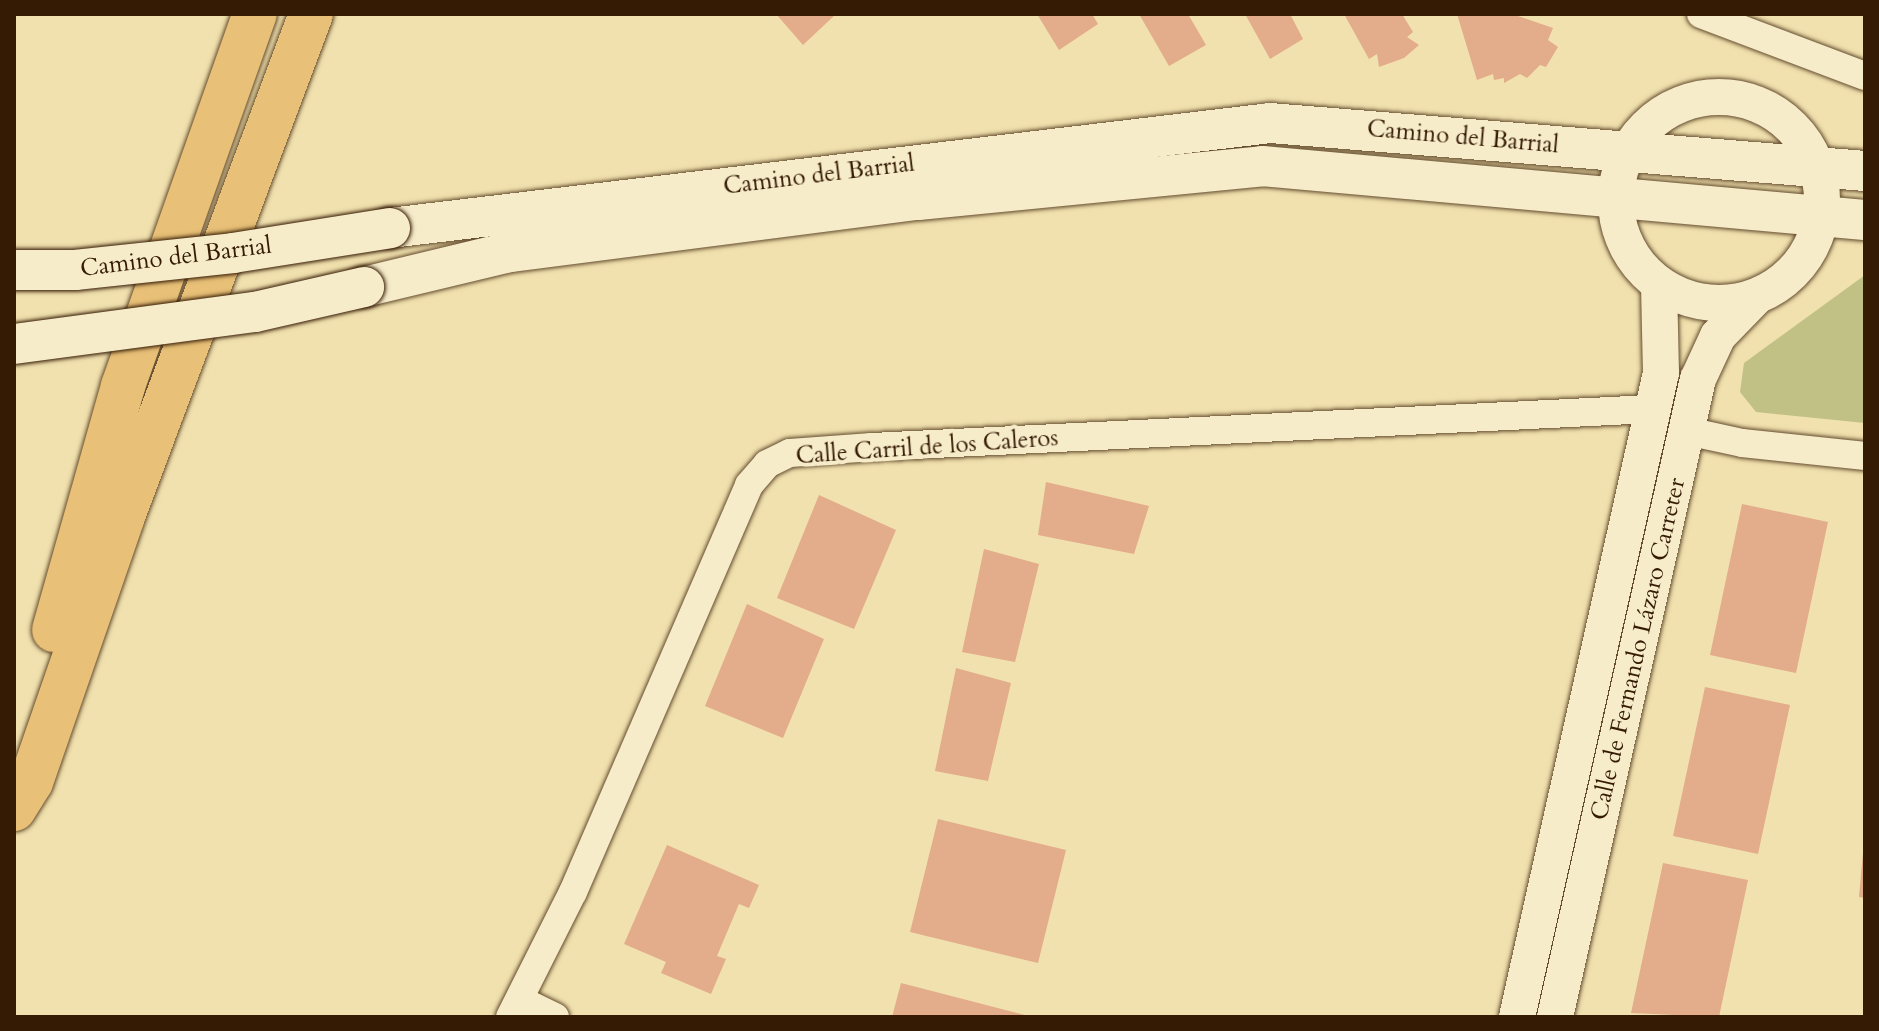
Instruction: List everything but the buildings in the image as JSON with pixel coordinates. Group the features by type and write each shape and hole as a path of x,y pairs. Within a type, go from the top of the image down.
{"highway":[{"path":"14,770 123,386 255,14"},
{"path":"14,809 31,782 118,531 311,14"}],"main road":[{"name":"Camino del Barrial","path":"14,270 75,270 202,256 390,228 1270,123 1865,171"},
{"name":"Camino del Barrial","path":"14,344 255,312 510,252 918,200 1262,166 1865,220"}],"street":[{"path":"1701,14 1865,76"},
{"path":"1712,95 1747,98 1789,121 1818,165 1823,216 1793,274 1755,298 1715,304 1689,300 1659,286 1629,254 1614,198 1625,152 1668,108 1712,95"},
{"name":"Calle de Fernando Lázaro Carreter","path":"1517,1017 1661,373 1659,286"},
{"name":"Calle de Fernando Lázaro Carreter","path":"1555,1017 1698,379 1718,336 1755,298"},
{"name":"Calle Carril de los Caleros","path":"515,1008 573,892 749,485 767,464 790,453 872,447 1651,409"},
{"path":"1687,431 1742,443 1865,456"},
{"path":"515,1008 555,1017"}],"green space":[{"path":"1865,275 1865,423 1756,412 1740,392 1744,363"}]}
